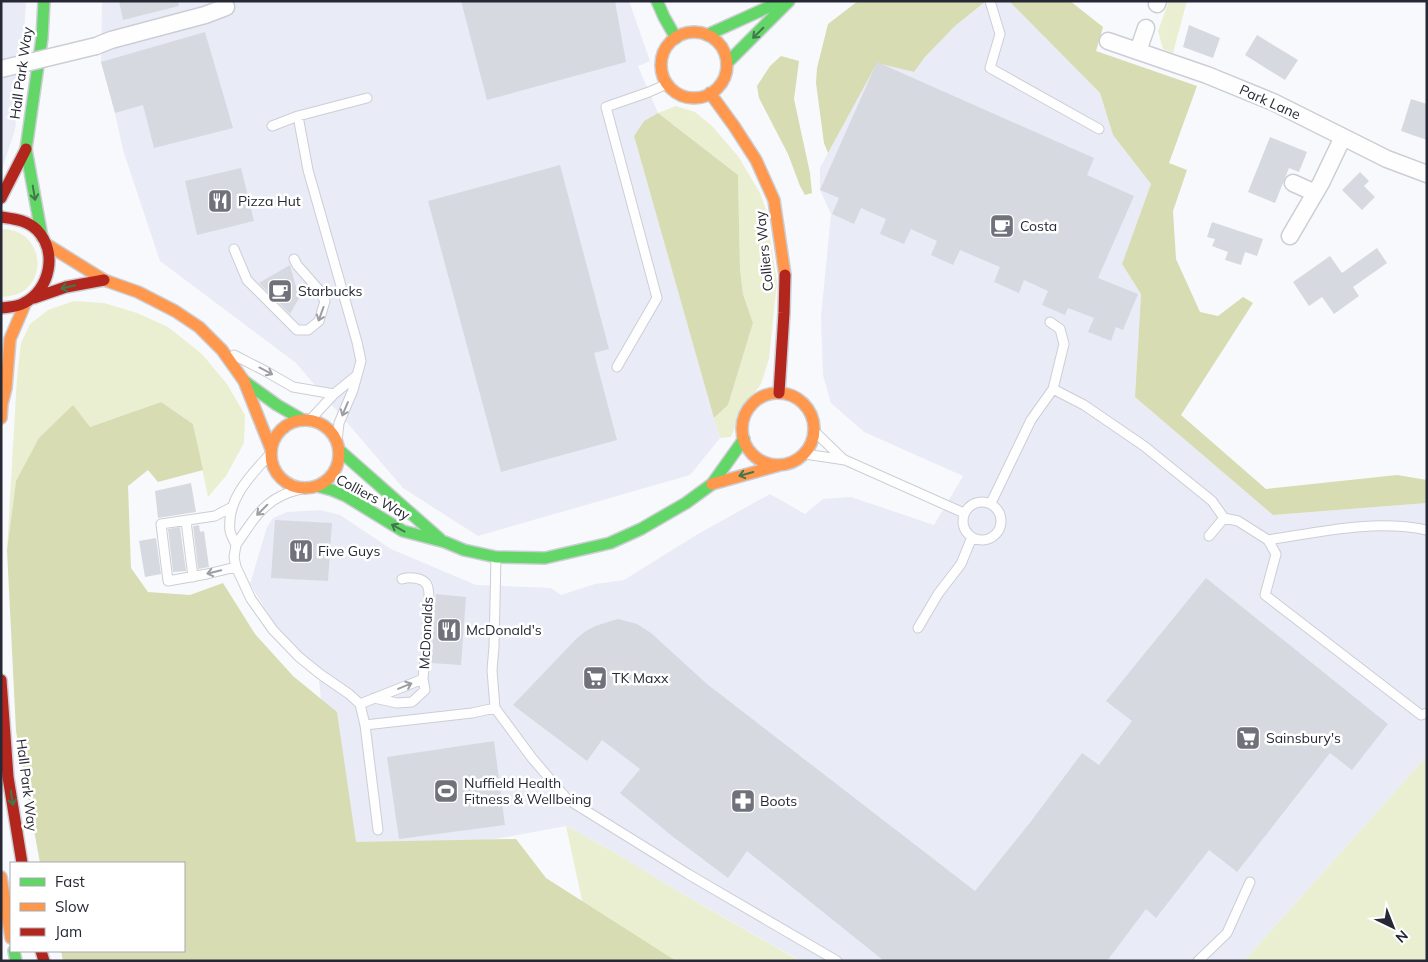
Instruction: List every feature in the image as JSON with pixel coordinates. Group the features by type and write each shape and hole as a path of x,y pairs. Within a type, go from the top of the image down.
{"street":[{"name":"Hall Park Way","path":"1,198 26,148 42,38 44,1"},
{"path":"658,1 664,17 676,38"},
{"path":"707,35 782,1"},
{"path":"727,63 789,1"},
{"path":"1,69 96,46 111,40 205,15 226,7"},
{"path":"1138,51 1146,28"},
{"path":"691,32 707,35 720,46 725,54 726,72 723,80 710,94 692,98 682,96 667,84 662,74 661,64 663,54 668,45 676,38 691,32"},
{"name":"Park Lane","path":"1108,41 1207,75 1273,102 1387,159 1427,174"},
{"name":"Colliers Way","path":"710,94 756,160 774,200 785,277 779,393"},
{"path":"1290,236 1315,193 1343,137"},
{"name":"Hall Park Way","path":"26,148 44,240 50,258 49,273 44,287 30,301"},
{"path":"1293,183 1315,193"},
{"name":"Colliers Way","path":"1,217 21,220 33,227 44,240 104,280 138,292 175,311 199,328 222,350 244,381 271,451 275,470 287,483 304,488 316,486 326,480 334,472 338,461 338,446"},
{"name":"Colliers Way","path":"1,308 11,308 66,287 104,280"},
{"path":"1,418 6,388 10,339 30,301"},
{"name":"Colliers Way","path":"244,381 277,405 306,420 318,422 326,427 338,446 444,542"},
{"path":"780,465 768,464 757,458 749,450 742,428 744,417 749,407 758,399 768,394 790,395 800,400 808,409 813,420 814,431 811,443 804,454"},
{"path":"271,451 274,440 279,432 294,422 306,420"},
{"name":"Colliers Way","path":"316,486 346,496 402,531 444,542 464,550 496,557 545,558 610,542 656,521 686,503 712,484 744,439"},
{"name":"Colliers Way","path":"712,484 789,463 797,460 804,454"},
{"name":"Hall Park Way","path":"1,680 8,777 22,862"},
{"path":"1,877 10,932"}],"lane":[{"path":"990,1 1000,34 990,68 1099,129"},
{"path":"617,367 657,298 606,107 667,84"},
{"path":"272,126 298,116 367,98"},
{"path":"298,116 308,170 361,361 353,390 339,423 338,446"},
{"path":"234,249 247,280 297,330 308,330 319,321 325,302 319,290 294,259"},
{"path":"991,503 1031,420 1053,389 1064,344 1060,329 1050,322"},
{"path":"222,350 293,387 334,394"},
{"path":"306,420 356,376"},
{"path":"1053,389 1084,405 1144,446 1212,501 1224,518 1238,522 1268,540 1276,554 1265,595 1421,715 1427,713"},
{"path":"814,431 845,460"},
{"path":"236,545 230,531 232,507 244,483 271,451"},
{"path":"804,454 845,460 964,513"},
{"path":"304,488 281,496 266,505 256,516 236,545 234,557 236,567 252,599 273,630 299,657 360,704 378,830"},
{"path":"985,501 991,503 1000,512 1002,518 999,530 990,539 978,540 972,538 964,529 964,513 973,504 985,501"},
{"path":"232,507 215,516 161,524 168,581 236,567"},
{"path":"1209,536 1224,518"},
{"path":"186,521 193,577"},
{"path":"1268,540 1358,526 1412,526 1427,530"},
{"path":"918,628 938,594 961,564 972,538"},
{"path":"496,557 492,670 496,708 532,758 567,799 688,874 837,961"},
{"name":"McDonalds","path":"374,698 398,703 412,702 425,690 423,679 430,599 428,585 422,580 408,577 402,580"},
{"name":"McDonalds","path":"360,704 423,679"},
{"path":"364,725 472,713 496,708"},
{"path":"1198,961 1227,933 1250,882"}],"shaded area":[{"path":"1,1 26,1 15,130 1,172"},
{"path":"102,1 629,1 650,61 638,66 658,113 644,121 634,136 720,438 690,475 478,536 403,488 296,363 160,261 123,150 101,62"},
{"path":"987,1 1009,1 1100,93 1113,135 1151,184 1122,264 1141,294 1135,397 1273,515 1427,503 1427,756 1244,961 801,961 566,826 339,868 318,671 281,634 250,584 267,527 273,518 287,512 320,510 340,515 391,549 476,585 551,588 561,595 595,584 624,580 698,534 770,494 805,514 823,499 851,497 934,525 963,476 864,432 831,403 823,375 821,317 831,214 820,190 820,168 877,62 914,72 925,57 955,26"}],"green space":[{"path":"858,1 985,2 955,26 925,57 914,72 877,63 828,153 824,143 816,83 817,68 828,24"},
{"path":"1009,1 1070,1 1103,27 1096,51 1197,86 1169,163 1187,170 1173,211 1176,259 1200,312 1218,316 1243,297 1253,303 1181,415 1266,489 1397,475 1427,480 1427,503 1273,515 1135,397 1141,294 1122,264 1151,184 1113,135 1100,93"},
{"path":"1169,1 1187,1 1173,53 1163,49 1158,31"},
{"path":"781,56 799,61 794,99 810,173 812,193 805,195 788,154 759,98 757,86 770,66"},
{"path":"676,106 695,112 712,126 738,156 760,193 765,207 777,282 769,359 761,384 742,410 731,437 720,438 714,418 728,405 753,323 743,294 740,269 738,175 658,113"},
{"path":"658,113 738,175 740,269 743,294 753,323 728,405 714,418 634,136 644,121"},
{"path":"6,229 25,236 31,243 37,258 37,267 31,283 25,290 12,296 3,297 1,296 1,230"},
{"path":"74,301 104,303 137,313 168,327 202,354 227,384 245,415 244,443 226,476 208,497 193,424 161,402 90,427 16,481 7,550 17,378 21,343 30,324 48,310"},
{"path":"161,402 193,424 203,470 158,482 148,470 128,486 131,568 148,592 190,595 223,583 255,634 293,676 337,712 356,842 516,839 546,878 676,961 63,961 61,952 185,952 185,862 40,862 16,731 7,550 16,481 39,438 73,405 90,427"},
{"path":"1427,756 1427,961 1244,961"},
{"path":"566,826 612,851 800,961 595,961"}],"building":[{"path":"119,1 178,1 179,6 123,20"},
{"path":"461,1 615,1 626,62 487,100"},
{"path":"1189,25 1220,38 1213,58 1183,47"},
{"path":"205,32 233,128 154,148 143,105 115,113 101,62"},
{"path":"1257,35 1298,60 1285,80 1245,55"},
{"path":"877,62 1094,158 1087,175 1134,196 1098,278 1138,294 1123,330 1116,327 1111,341 1088,332 1094,318 1068,308 1065,315 1042,305 1048,291 1024,280 1019,293 994,282 1000,267 960,250 953,265 931,255 937,241 911,229 904,244 880,234 886,219 861,208 854,224 832,214 839,198 820,190"},
{"path":"1411,99 1427,104 1427,140 1401,131"},
{"path":"1270,137 1307,152 1299,172 1289,168 1275,203 1248,192"},
{"path":"560,165 609,349 594,353 617,440 501,472 428,201"},
{"name":"Pizza Hut","path":"241,168 254,221 197,235 185,181"},
{"path":"1360,172 1369,181 1364,186 1375,197 1362,210 1342,190"},
{"path":"1212,222 1263,239 1257,256 1245,252 1241,265 1225,260 1228,252 1212,246 1215,239 1207,237"},
{"path":"1377,248 1387,263 1353,287 1359,296 1334,314 1322,297 1309,306 1293,282 1330,256 1342,273"},
{"name":"Starbucks","path":"290,265 299,298 290,314 259,283"},
{"path":"191,483 196,512 158,518 155,491"},
{"name":"Five Guys","path":"275,520 332,523 328,581 271,578"},
{"path":"199,525 200,532 204,531 209,567 198,569 193,526"},
{"path":"180,527 186,571 173,572 168,529"},
{"path":"156,538 161,574 145,577 139,541"},
{"path":"1206,578 1388,724 1352,770 1330,753 1237,872 1209,850 1156,918 1146,909 1107,961 884,961 747,851 728,878 672,836 620,793 640,769 602,740 587,761 513,705 586,631 595,626 618,619 637,624 651,633 707,684 975,891 1032,820 1082,753 1099,765 1132,721 1106,701"},
{"name":"McDonald's","path":"436,594 466,597 461,665 431,663"},
{"name":"Nuffield Health Fitness & Wellbeing","path":"494,741 505,825 399,839 387,757"}],"traffic: fast":[{"path":"42,237 26,149 42,38 44,1"},
{"path":"657,1 676,38"},
{"path":"707,35 782,1"},
{"path":"727,63 789,1"},
{"path":"244,381 277,405 303,420"},
{"path":"317,486 346,496 403,531 445,542 464,550 496,557 545,558 610,543 641,529 686,503 712,484 744,439"},
{"path":"339,450 440,539"},
{"path":"14,952 16,961"}],"traffic: slow":[{"path":"694,32 706,35 717,42 724,53 727,65 724,77 717,88 706,95 694,98 682,95 671,88 664,77 661,65 664,53 671,42 682,35 694,32"},
{"path":"710,93 756,160 774,200 785,275"},
{"path":"46,244 104,280 138,292 175,311 199,327 222,350 244,381 271,449"},
{"path":"1,418 6,388 10,339 25,304"},
{"path":"778,393 798,399 808,409 814,429 808,449 798,459 778,465 758,459 748,449 742,429 748,409 758,399 778,393"},
{"path":"305,420 318,423 329,430 336,441 339,454 336,467 329,478 318,485 305,488 292,485 281,478 274,467 271,454 274,441 281,430 292,423 305,420"},
{"path":"712,484 780,465"},
{"path":"1,877 10,932"}],"traffic: jam":[{"path":"1,198 26,149"},
{"path":"1,217 25,222 37,230 44,239 49,259 45,280 33,297 19,305 1,308"},
{"path":"779,393 785,275"},
{"path":"34,298 66,287 104,280"},
{"path":"1,680 8,777 22,862"},
{"path":"41,952 44,961"}],"place":[{"name":"Pizza Hut","path":"220,201"},
{"name":"Costa","path":"1002,226"},
{"name":"Starbucks","path":"280,291"},
{"name":"Five Guys","path":"301,551"},
{"name":"McDonald's","path":"449,630"},
{"name":"TK Maxx","path":"595,678"},
{"name":"Sainsbury's","path":"1248,738"},
{"name":"Nuffield Health Fitness & Wellbeing","path":"446,791"},
{"name":"Boots","path":"743,801"}]}
